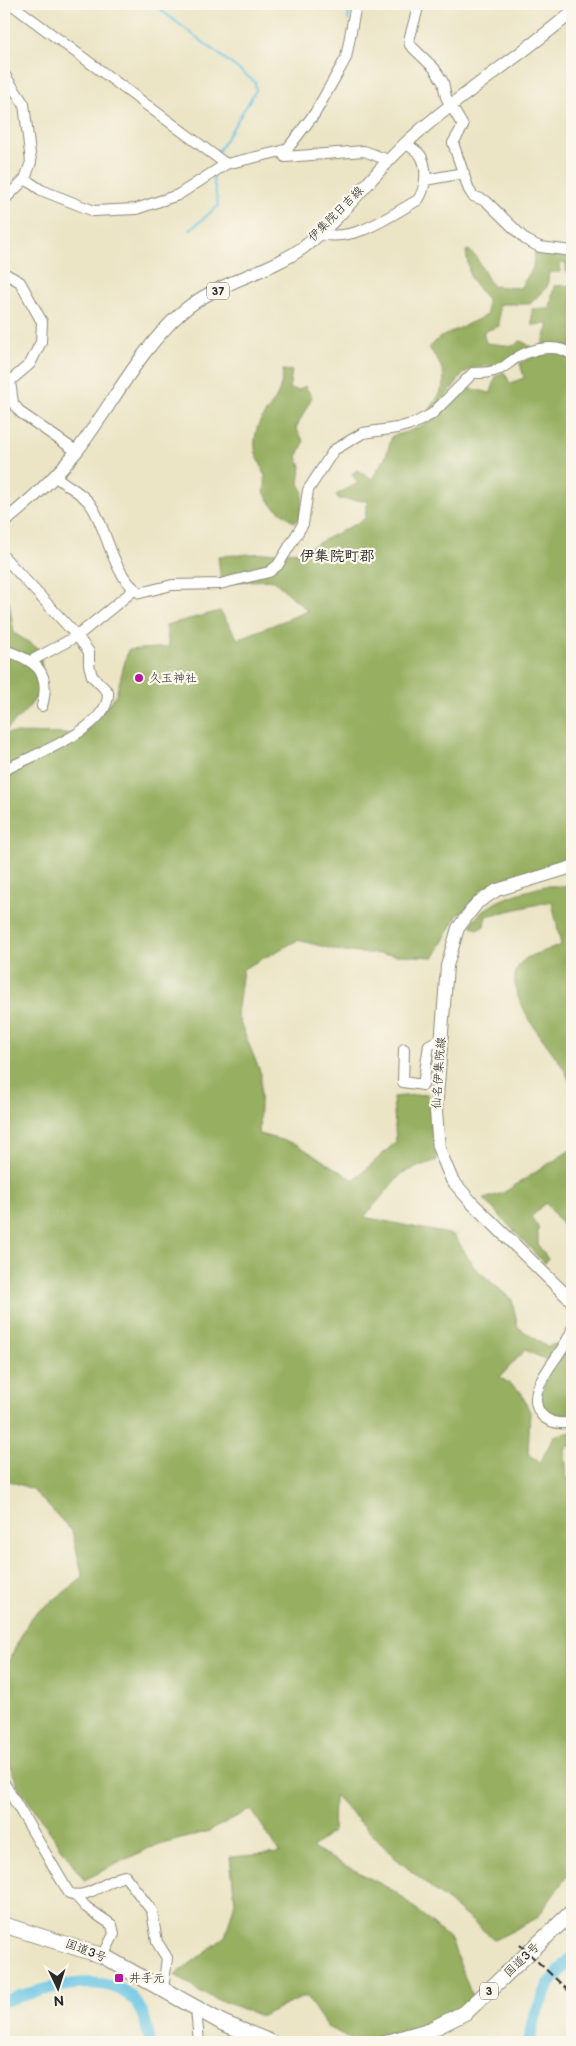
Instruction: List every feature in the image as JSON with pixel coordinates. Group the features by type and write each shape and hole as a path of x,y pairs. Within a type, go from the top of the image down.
{"highway":[{"name":"国道3号","path":"389,2042 430,2030 466,2012 572,1912"},
{"name":"国道3号","path":"4,1925 103,1956 163,1989 196,2010 236,2030 270,2042"}],"main road":[{"name":"伊集院日吉線","path":"4,522 55,476 76,452 142,358 182,312 214,292 288,258 320,234 405,143 450,105 519,55 572,12"},
{"name":"仙名伊集院線","path":"572,867 497,890 485,896 470,910 458,928 450,952 441,1040 436,1124 439,1149 447,1170 472,1203 572,1301"}],"street":[{"path":"11,4 226,164"},
{"path":"283,153 315,113 346,58 356,4"},
{"path":"419,4 409,40 410,44 434,68 443,82 446,98 463,126 453,143 473,196 486,201 526,240 540,247 572,251"},
{"path":"4,74 20,96 26,112 30,162 25,179 4,200"},
{"path":"320,234 329,236 365,230 418,200 425,180 420,154 405,143"},
{"path":"25,179 42,190 94,211 136,210 178,195 226,164 283,153 364,151 388,160"},
{"path":"425,180 464,174"},
{"path":"4,273 20,282 42,322 41,342 30,364 10,381 13,402 20,413 76,452"},
{"path":"55,476 74,487 92,508 114,560 134,590 140,593 172,585 220,584 269,572 278,565 303,524 308,490 334,450 343,442 363,433 398,428 415,423 432,414 473,373 496,370 518,357 535,350 559,347 572,354"},
{"path":"4,556 77,636 89,652 89,665 92,676 108,692 106,708 94,722 67,739 4,770"},
{"path":"31,661 77,636 134,590"},
{"path":"4,650 31,661 42,672 44,696 42,706"},
{"path":"404,1049 403,1082 424,1085 429,1045 441,1040"},
{"path":"572,1329 565,1344 541,1380 535,1400 538,1410 544,1417 558,1424 572,1423"},
{"path":"4,1783 62,1883 86,1907 112,1926 114,1934 103,1956"},
{"path":"75,1895 85,1894 116,1878 126,1876 152,1911 157,1942 167,1958 163,1989"},
{"path":"196,2010 199,2042"}],"green space":[{"path":"535,249 572,254 572,268 566,272 566,263 560,263 560,272 549,272 547,287 530,304 499,304 499,326 483,332 486,343 514,346 522,341 532,348 501,365 472,368 463,374 444,399 427,414 439,396 444,381 441,367 429,348 439,338 487,315 487,300 470,277 466,251 469,250 476,257 492,286 520,288 533,268"},
{"path":"572,285 572,862 478,897 457,916 434,957 344,952 298,940 243,969 237,1015 261,1074 259,1134 296,1144 354,1180 396,1142 393,1097 428,1094 437,1160 402,1173 364,1217 454,1235 474,1267 512,1300 518,1327 547,1347 572,1338 572,1418 564,1420 545,1412 539,1399 547,1377 547,1360 525,1350 500,1377 521,1392 530,1412 528,1453 540,1463 554,1436 572,1432 572,1445 567,1447 565,1451 567,1479 572,1478 572,1869 537,1918 495,1940 394,1857 334,1795 333,1831 312,1848 396,1892 451,1940 473,1999 430,2028 354,2040 327,2027 306,1996 261,2016 201,1993 175,1975 225,1937 235,1902 230,1857 280,1853 251,1809 209,1831 149,1848 84,1880 17,1785 4,1746 4,1670 31,1617 83,1578 72,1531 32,1489 4,1479 4,733 85,734 116,695 128,650 169,647 166,625 220,611 238,639 308,611 273,580 221,582 218,556 302,551 365,519 367,501 339,499 336,495 358,483 352,474 357,470 372,479 386,456 392,436 425,424 442,412 467,388 491,393 496,376 504,372 510,383 524,378 520,363 539,355 549,324 532,325 532,309 550,309 554,286"},
{"path":"283,370 292,371 289,389 299,390 305,386 312,397 296,428 304,442 297,457 301,466 299,484 303,491 300,519 294,522 272,505 264,492 265,476 255,448 257,429 277,395"},
{"path":"9,601 14,633 39,649 42,677 40,687 31,705 4,732 4,617"},
{"path":"545,886 571,886 572,888 572,1087 562,1066 535,1029 526,1013 515,983 517,970 525,959 561,945 552,901 486,916 484,926 479,929 474,928 471,924 495,903"},
{"path":"572,1149 572,1237 546,1203 531,1217 538,1227 538,1245 548,1259 544,1263 484,1199 503,1193"}],"waterway":[{"path":"153,4 255,82 256,90 218,152"},
{"path":"348,21 350,4"},
{"path":"317,118 325,105"},
{"path":"190,230 218,206 213,177"},
{"path":"529,2042 534,2017 549,1984 572,1957"},
{"path":"4,2001 53,1987 72,1984 90,1983 107,1985 122,1990 134,2000 145,2020 150,2042"}],"railway":[{"path":"520,1945 572,1994"}],"place":[{"name":"久玉神社","path":"139,678"},
{"name":"井手元","path":"119,1978"}],"district":[{"name":"伊集院町郡","path":"337,556"}]}
